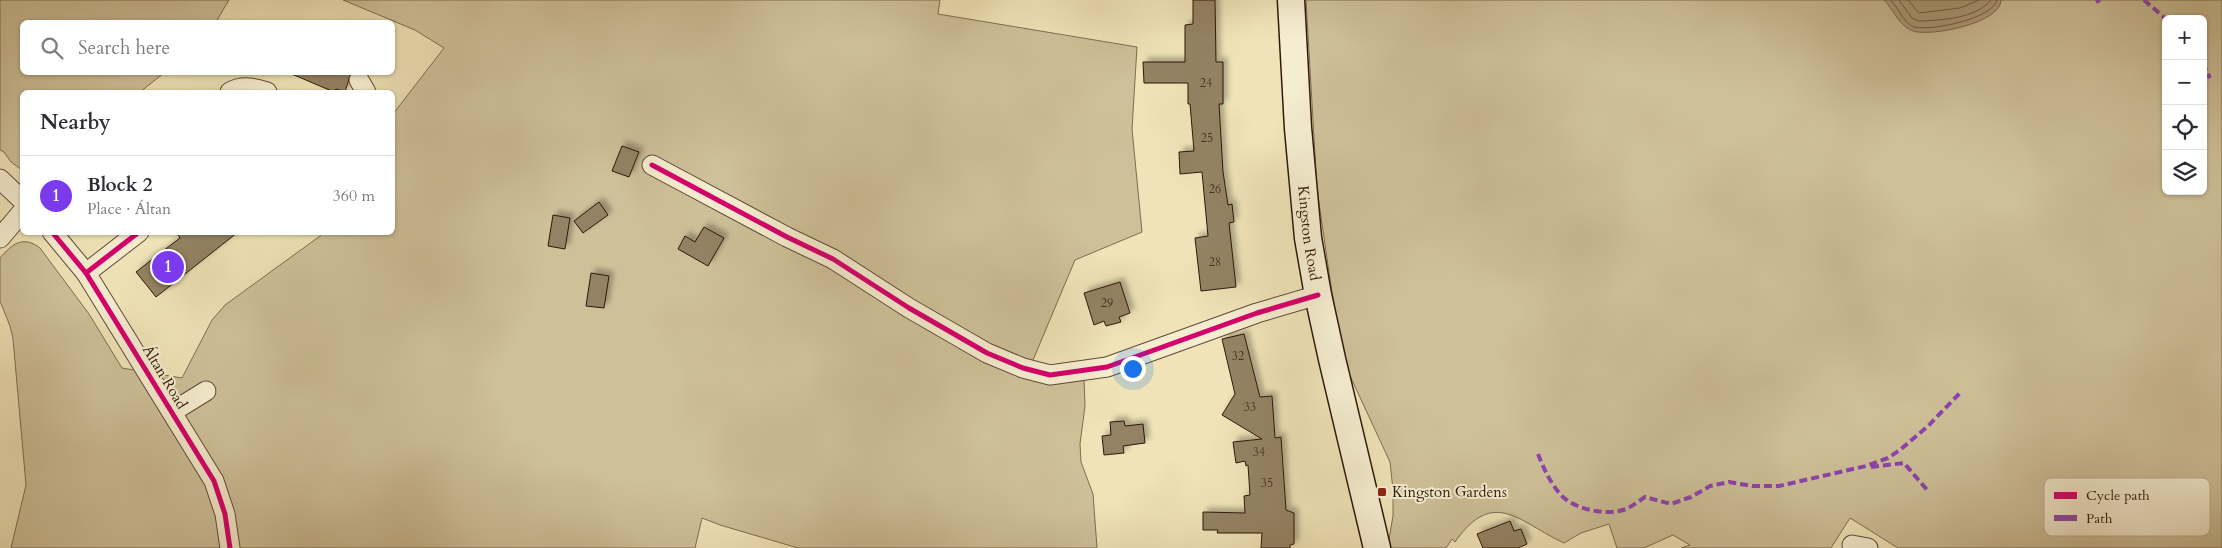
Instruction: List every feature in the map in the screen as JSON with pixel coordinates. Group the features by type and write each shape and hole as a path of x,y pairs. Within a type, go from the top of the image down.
{"main road":[{"name":"Kingston Road","path":"1291,0 1303,189 1318,294 1378,548"}],"street":[{"path":"235,90 248,88 258,90"},
{"path":"652,165 786,237 833,259 909,308 987,353 1023,368 1050,375 1107,367 1257,313 1318,294"},
{"path":"0,179 20,198"},
{"path":"0,238 20,214"},
{"name":"Áltan Road","path":"54,235 86,273 214,481 225,514 230,548"},
{"path":"86,273 135,235"},
{"path":"172,412 206,391"}],"shaded area":[{"path":"0,0 229,0 217,20 20,20 20,75 161,75 143,90 20,90 20,169 0,150"},
{"path":"343,0 940,0 938,14 1137,47 1132,129 1142,232 1075,260 1033,360 1052,371 1084,379 1085,406 1080,444 1081,462 1093,494 1097,548 798,548 702,518 695,548 11,548 26,485 13,339 0,301 0,258 13,245 23,242 34,244 40,248 89,314 122,368 182,378 212,320 225,305 321,235 395,235 395,111 444,48 415,30 395,20"},
{"path":"1306,0 2222,0 2222,548 1898,548 1850,518 1831,548 1681,548 1690,545 1673,535 1644,548 1617,548 1609,524 1581,533 1564,543 1520,519 1508,514 1495,512 1482,516 1469,525 1455,542 1452,539 1446,548 1391,548 1389,539 1393,516 1393,490 1390,462 1345,365 1317,189"}],"water":[{"path":"1884,0 2001,0 1998,8 1990,15 1978,21 1949,30 1922,32 1913,31 1904,26"}],"building":[{"path":"1193,0 1215,0 1216,62 1223,62 1223,104 1219,104 1223,172 1228,205 1232,204 1234,222 1229,223 1236,287 1201,291 1195,238 1208,236 1202,172 1180,174 1179,152 1194,151 1190,104 1188,104 1188,83 1144,83 1143,62 1185,62 1185,25 1193,24"},
{"path":"294,75 350,75 346,90 329,90"},
{"path":"622,146 639,152 629,177 612,171"},
{"path":"599,202 608,215 583,233 574,221"},
{"path":"553,215 570,218 565,249 548,246"},
{"path":"704,227 724,238 708,266 678,249 685,236 695,242"},
{"path":"178,235 234,235 156,297 136,272 180,238"},
{"path":"591,273 609,276 604,308 586,306"},
{"path":"1120,282 1130,313 1119,317 1121,322 1106,326 1104,321 1094,325 1084,293"},
{"path":"1244,334 1260,397 1272,396 1275,438 1281,437 1286,510 1294,513 1294,544 1290,545 1290,548 1261,548 1262,533 1217,533 1218,530 1203,530 1203,512 1245,513 1244,496 1250,495 1248,465 1246,466 1245,461 1236,463 1233,442 1262,439 1222,415 1235,394 1222,339"},
{"path":"1124,421 1125,426 1143,424 1145,443 1123,446 1124,453 1104,455 1102,436 1111,435 1110,422"},
{"path":"1510,521 1514,531 1521,529 1527,544 1518,548 1483,548 1477,534"}],"marked path":[{"path":"2096,2 2100,0"},
{"path":"2144,0 2162,16"},
{"path":"2207,72 2210,78"},
{"path":"1538,454 1545,471 1555,487 1563,497 1576,505 1602,512 1611,512 1629,508 1645,497 1671,504 1691,497 1710,486 1729,482 1752,486 1779,486 1866,466 1888,458 1927,427 1960,393"},
{"path":"1871,467 1904,463 1928,491"}],"cycle path":[{"path":"652,165 787,237 833,259 909,308 987,353 1023,368 1050,375 1107,367 1257,313 1318,295"},
{"path":"54,235 86,273 214,481 225,514 230,548"},
{"path":"86,273 135,235"}],"place":[{"name":"Block 2","path":"168,267"},
{"name":"Kingston Gardens","path":"1382,492"}]}
